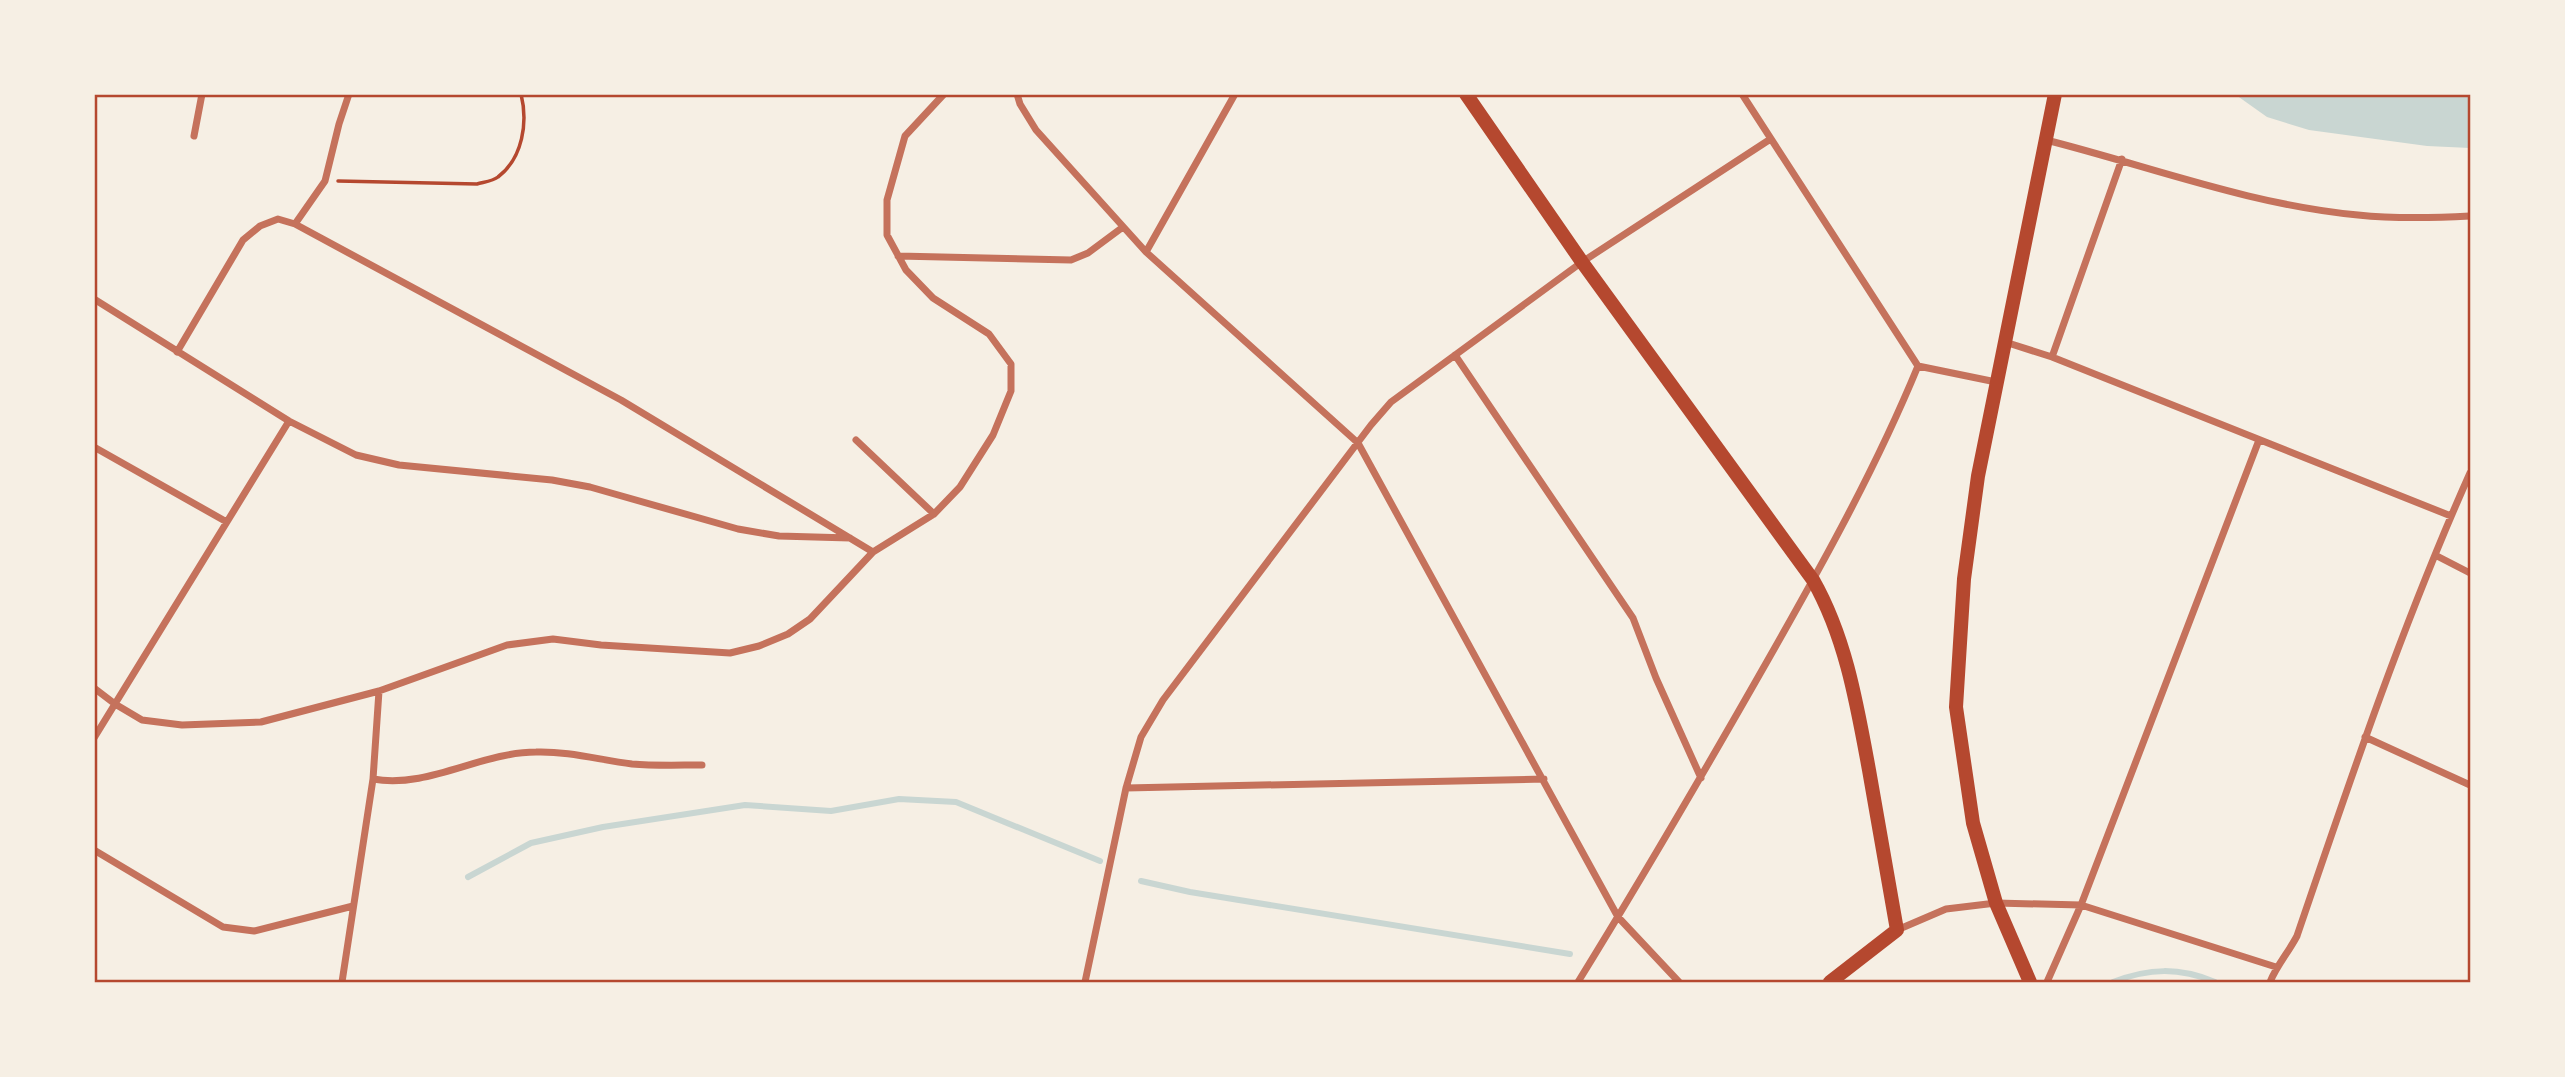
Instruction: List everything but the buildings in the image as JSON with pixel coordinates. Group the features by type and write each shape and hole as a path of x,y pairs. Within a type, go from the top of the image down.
{"main road":[{"path":"1466,94 1582,262 1813,580 1835,625 1852,683 1897,930 1830,982"},
{"path":"2030,982 1996,903 1973,823 1956,707 1964,579 1978,476 2055,94"}],"street":[{"path":"194,136 201,94"},
{"path":"295,224 326,181 349,94"},
{"path":"94,688 142,720 162,723 261,722 379,691 507,645 553,639 699,653 730,653 760,646 788,634 810,619 873,552 934,514 960,487 993,435 1011,391 1011,363 989,334 933,298 906,270 887,235 887,200 905,136 944,94"},
{"path":"1017,94 1036,130 1146,252 1358,443 1618,917 1679,982"},
{"path":"1146,252 1235,94"},
{"path":"1742,94 1769,140 1918,366 1996,382"},
{"path":"1084,982 1126,788 1141,737 1163,699 1391,402 1582,262 1769,140"},
{"path":"2045,140 2122,159 2230,191 2357,215 2423,219 2470,216"},
{"path":"2052,358 2122,159"},
{"path":"177,352 243,240 260,226 278,219 295,224 598,387 709,451 873,552"},
{"path":"898,256 1071,260 1088,253 1123,227"},
{"path":"94,299 289,421 356,455 399,465 552,480 590,487 737,529 779,536 851,538"},
{"path":"2004,342 2052,358 2451,516"},
{"path":"1455,355 1633,618 1656,678 1701,778"},
{"path":"1578,982 1701,778 1813,580 1892,429 1918,366"},
{"path":"94,737 289,421"},
{"path":"856,440 934,514"},
{"path":"2047,982 2081,905 2259,440"},
{"path":"94,447 225,521"},
{"path":"2270,982 2276,967 2288,954 2297,936 2365,737 2470,472"},
{"path":"2435,555 2470,573"},
{"path":"342,982 373,779 379,691"},
{"path":"2365,737 2470,785"},
{"path":"373,779 387,781 419,777 464,768 491,758 537,752 632,764 702,765"},
{"path":"1126,788 1544,779"},
{"path":"94,850 223,927 254,931 353,906"},
{"path":"1897,930 1946,909 1996,903 2081,905 2276,967"}],"path":[{"path":"326,181 477,184 497,178 512,161 522,139 525,111 521,94"}],"shaded area":[{"path":"2236,95 2470,95 2470,148 2427,146 2309,130 2267,117"}],"waterway":[{"path":"468,877 531,843 603,827 745,805 831,811 899,799 956,802 1100,861"},
{"path":"1141,881 1190,892 1570,954"},
{"path":"2113,982 2139,974 2164,971 2189,974 2215,982"}]}
